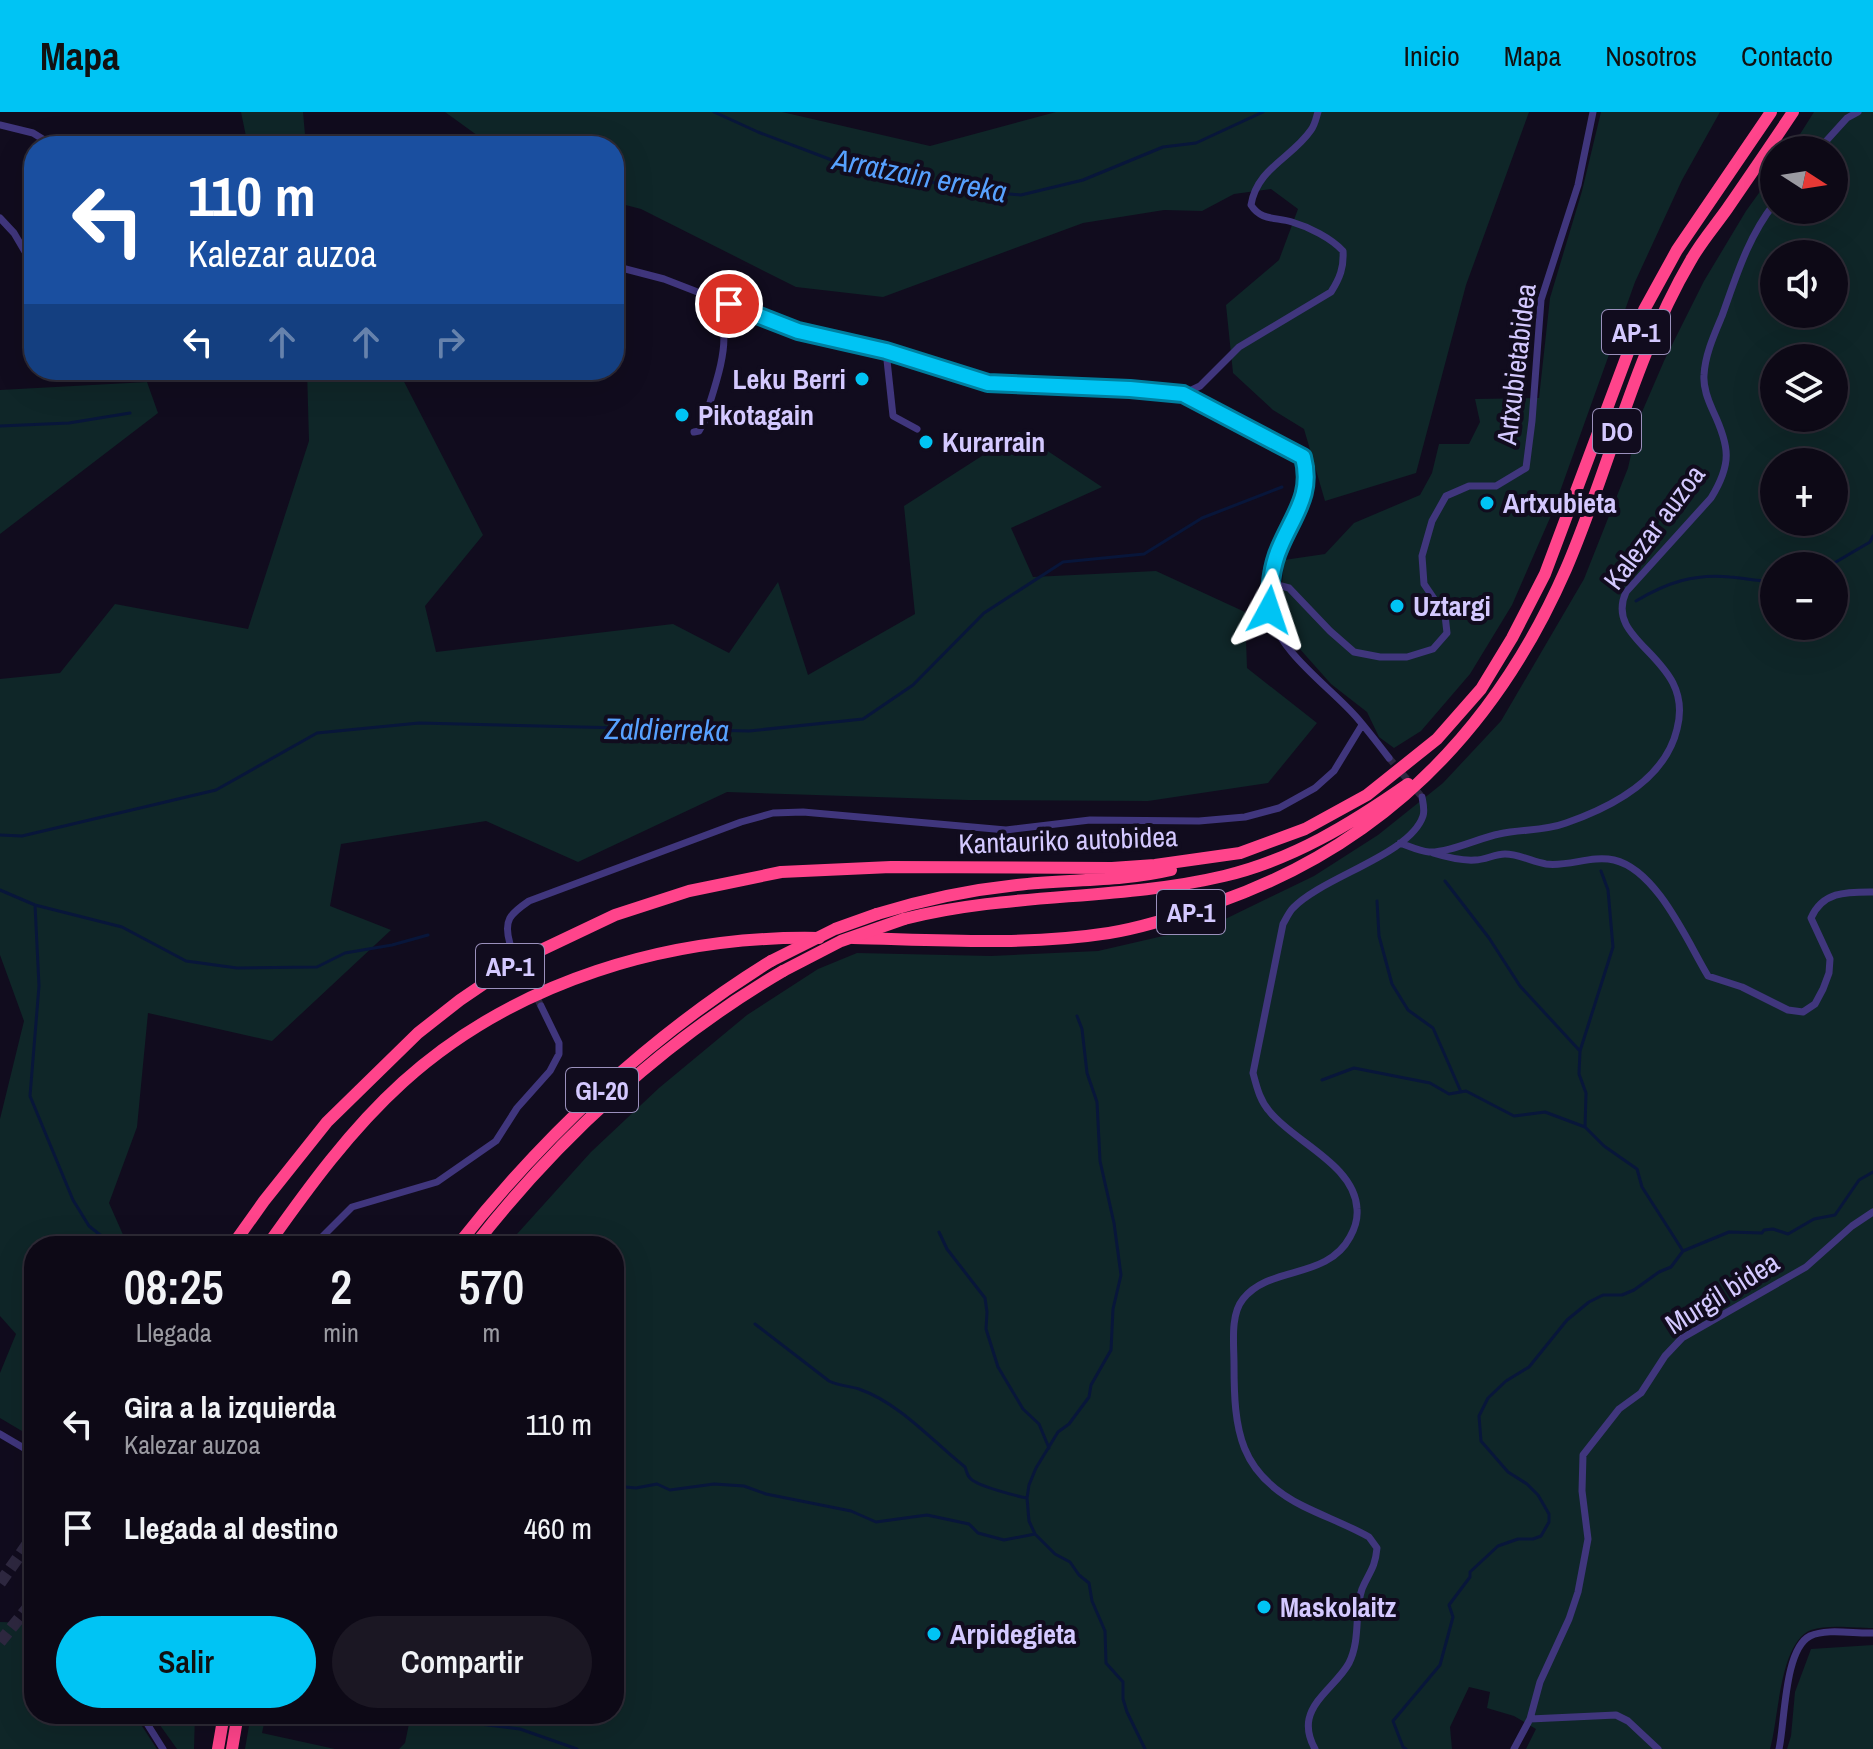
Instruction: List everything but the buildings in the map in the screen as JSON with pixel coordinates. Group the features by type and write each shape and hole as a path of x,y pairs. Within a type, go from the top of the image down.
{"highway":[{"name":"Kantauriko autobidea","path":"239,1236 327,1122 418,1033 516,962 615,915 689,891 781,872 891,867 1112,868 1240,853 1305,829 1367,795 1437,739 1481,689 1512,638 1545,574 1644,310 1677,250 1771,112"},
{"name":"DO","path":"1449,753 1512,673 1549,603 1592,500 1641,363 1692,258 1793,112"},
{"name":"GI-20","path":"482,1236 525,1186 632,1082 704,1023 783,971 841,941 931,912 1019,899 1118,892 1195,882 1256,866 1298,851 1339,829 1378,805 1449,753"},
{"name":"AP-1","path":"274,1236 352,1133 402,1083 478,1025 537,993 619,963 702,945 785,937 1045,941 1111,933 1178,917 1260,888 1344,842 1384,815 1449,753"},
{"name":"GI-20","path":"465,1236 506,1187 596,1095 673,1030 771,961 835,929 909,904 1015,885 1153,874 1240,853"},
{"path":"218,1749 222,1724"},
{"path":"232,1749 236,1724"}],"street":[{"path":"1183,394 1208,379 1239,347 1331,292 1340,279 1343,251 1336,243 1292,222 1270,219 1256,213 1251,205 1254,189 1269,170 1312,130 1318,112"},
{"name":"Artxubietabidea","path":"1270,583 1289,588 1354,652 1380,657 1407,657 1433,649 1447,633 1445,615 1424,584 1422,556 1432,521 1446,496 1469,486 1496,486 1526,468 1541,300 1578,185 1593,112"},
{"path":"1831,136 1847,118 1858,112"},
{"path":"0,125 38,136"},
{"path":"0,218 24,249"},
{"name":"Kalezar auzoa","path":"1431,852 1499,834 1564,824 1639,787 1658,769 1671,748 1678,727 1675,686 1665,668 1623,625 1620,605 1626,592 1711,498 1721,481 1728,456 1724,433 1707,397 1704,378 1707,355 1747,248 1762,224"},
{"path":"624,269 664,279 798,331 886,351 988,383 1183,394 1303,457 1307,473 1305,495 1279,548 1270,583 1269,610 1279,632 1315,679 1362,725 1389,758"},
{"path":"694,432 699,431 704,422 718,373 724,333 706,295"},
{"path":"886,351 893,416 917,429"},
{"path":"510,944 505,928 510,917 529,901 773,813 803,812 1006,830 1090,820 1199,821 1245,817 1279,808 1315,788 1334,771 1362,725"},
{"path":"1315,1749 1309,1740 1309,1718 1316,1704 1349,1663 1357,1639 1362,1590 1375,1566 1377,1548 1369,1537 1279,1492 1251,1465 1240,1431 1234,1383 1236,1310 1244,1297 1261,1285 1335,1258 1357,1225 1357,1207 1353,1190 1332,1164 1270,1113 1258,1094 1253,1073 1283,924 1293,909 1309,896 1400,843 1416,829 1424,813 1422,797"},
{"path":"1400,843 1450,858 1475,860 1505,854 1547,864 1614,860 1638,871 1655,891 1708,976 1742,987 1788,1010 1803,1012 1815,1004 1829,973 1830,959 1811,918 1816,905 1833,895 1873,892"},
{"path":"322,1236 352,1207 437,1182 496,1141 517,1108 550,1071 559,1054 559,1043 541,1006"},
{"name":"Murgil bidea","path":"1530,1719 1540,1682 1578,1592 1588,1539 1582,1491 1583,1455 1619,1409 1641,1393 1665,1356 1682,1338 1806,1267 1852,1226 1873,1212"},
{"path":"0,1434 24,1448"},
{"path":"1779,1749 1789,1679 1798,1647 1810,1636 1873,1633"},
{"path":"1514,1749 1530,1719 1616,1715 1628,1721 1658,1749"},
{"path":"147,1724 163,1749"}],"green space":[{"path":"241,112 303,112 305,136 246,136"},
{"path":"445,112 782,112 930,146 1056,112 1529,112 1466,285 1416,473 1325,501 1304,429 1273,410 1233,373 1226,305 1279,260 1298,209 1271,189 1234,194 1202,211 1164,210 1083,223 883,297 796,287 641,209 624,205 624,136 478,136"},
{"path":"1601,112 1720,112 1682,180 1635,282 1553,511 1512,605 1470,674 1421,731 1394,748 1379,737 1367,712 1331,684 1291,639 1277,614 1284,560 1325,554 1354,523 1420,495 1432,473 1439,444 1469,444 1480,422 1475,399 1539,398 1550,298 1582,191"},
{"path":"1814,112 1873,112 1873,1628 1825,1627 1811,1630 1800,1638 1786,1665 1770,1749 1526,1749 1536,1729 1514,1716 1487,1708 1490,1692 1469,1687 1450,1727 1452,1749 399,1749 405,1743 409,1724 624,1724 624,1236 515,1236 591,1152 659,1088 747,1015 818,969 857,953 991,956 1098,951 1215,924 1314,876 1378,835 1443,783 1501,721 1584,579 1628,468 1639,419 1664,361 1704,281 1760,192 1760,224 1848,224 1848,136 1799,136"},
{"path":"307,380 403,380 483,535 425,606 436,652 673,624 729,653 778,582 808,675 915,614 904,506 1019,432 1102,487 1011,528 1033,577 1156,571 1245,612 1247,668 1317,723 1268,783 1148,801 968,800 727,792 578,862 486,821 341,844 330,906 391,930 272,1041 148,1013 137,1127 109,1203 124,1236 24,1236 24,1432 0,1418 0,1373 16,1334 0,1316 0,1119 24,1021 0,955 0,679 60,673 115,604 248,629 309,441"},
{"path":"147,382 158,413 0,534 0,390"},
{"path":"0,1622 24,1623 24,1724 141,1724 157,1749 0,1749"},
{"path":"1873,1645 1873,1749 1787,1749 1795,1692 1811,1649"},
{"path":"159,1724 195,1724 194,1749 177,1749"},
{"path":"249,1724 264,1724 262,1733 335,1749 245,1749"}],"waterway":[{"name":"Arratzain erreka","path":"714,112 837,162 973,191 1021,195 1083,180 1163,147 1196,143 1263,112"},
{"path":"0,426 69,423 130,413"},
{"name":"Zaldierreka","path":"0,835 22,836 216,790 317,733 419,723 749,731 863,719 913,685 984,613 1063,562 1144,554 1202,518 1282,487"},
{"path":"1848,555 1870,542 1873,536"},
{"path":"1636,601 1670,584 1693,578 1717,576 1760,581"},
{"path":"1585,1127 1586,1093 1579,1074 1580,1051 1613,947 1608,890 1601,871"},
{"path":"1445,881 1489,938 1520,986 1579,1050"},
{"path":"0,890 35,905 122,927 186,961 237,968 317,967 345,953 428,935"},
{"path":"1377,901 1379,936 1392,984 1408,1010 1433,1028 1461,1092"},
{"path":"35,905 39,986 30,1096 73,1200 89,1226 102,1236"},
{"path":"1077,1016 1082,1029 1087,1073 1097,1102 1100,1161 1114,1223 1121,1275 1113,1309 1111,1350 1091,1385 1089,1397 1069,1424 1058,1432 1036,1468 1027,1498 1029,1521 1035,1534 1055,1554 1070,1562 1089,1583 1092,1601 1105,1631 1106,1663 1123,1682 1127,1712 1145,1749"},
{"path":"1322,1080 1354,1068 1430,1083 1449,1094 1466,1091 1514,1116 1545,1112 1585,1127 1604,1146 1637,1169 1642,1187 1683,1251"},
{"path":"1406,1749 1393,1721 1440,1665 1453,1617 1449,1605 1470,1577 1470,1572 1498,1546 1541,1536 1549,1522 1549,1514 1538,1495 1508,1472 1481,1441 1479,1416 1488,1398 1506,1381 1529,1367 1567,1320 1589,1302 1603,1295 1622,1295 1634,1290 1671,1267 1683,1251 1729,1232 1762,1233 1773,1229 1788,1234 1814,1219 1835,1215 1859,1180 1873,1172"},
{"path":"939,1232 947,1249 985,1298 986,1329 998,1367 1023,1409 1039,1424 1049,1448"},
{"path":"755,1324 829,1381 859,1389 902,1413 965,1467 975,1482 1027,1498"},
{"path":"624,1487 657,1484 670,1490 714,1484 744,1486 766,1494 851,1511 876,1522 927,1515 969,1524 978,1533 1004,1540 1035,1534"},
{"path":"480,1724 520,1729 577,1749"}],"tunnel":[{"path":"1389,758 1422,797"},
{"path":"510,944 541,1006"},
{"path":"0,1583 24,1549"},
{"path":"0,1642 24,1612"}],"place":[{"name":"Leku Berri","path":"862,379"},
{"name":"Pikotagain","path":"682,415"},
{"name":"Kurarrain","path":"926,442"},
{"name":"Artxubieta","path":"1487,503"},
{"name":"Uztargi","path":"1397,606"},
{"name":"Maskolaitz","path":"1264,1607"},
{"name":"Arpidegieta","path":"934,1634"}],"route":[{"path":"729,304 798,331 886,351 988,383 1183,394 1282,444 1303,457 1307,473 1305,495 1279,548 1274,566 1269,610"}]}
